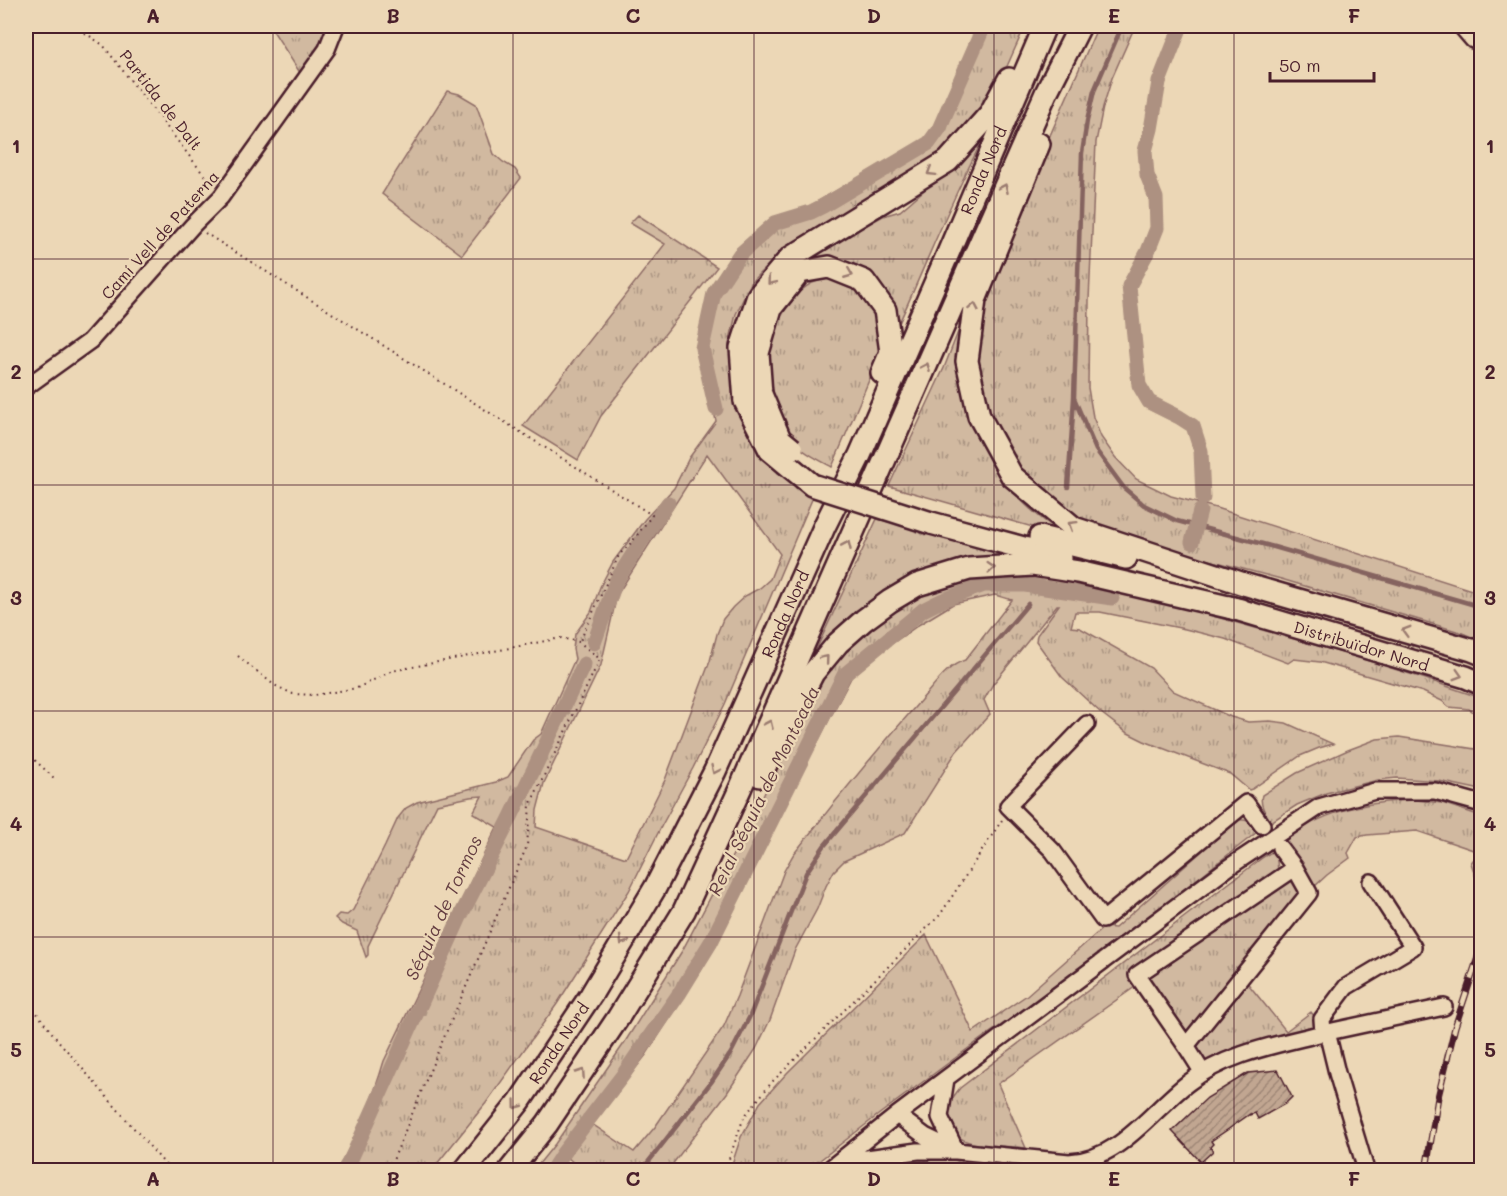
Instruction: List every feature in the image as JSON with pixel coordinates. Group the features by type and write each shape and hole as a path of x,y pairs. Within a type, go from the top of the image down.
{"highway":[{"path":"1038,26 990,114 948,161 790,258 758,296 741,348 753,397 780,439 820,473 931,516 1241,610"},
{"name":"Ronda Nord","path":"465,1170 520,1101 591,996 655,888 715,771 825,525 860,455 1045,26"},
{"path":"1079,29 1058,98 975,300 967,361 979,416 1011,476 1074,528 1247,585"},
{"name":"Ronda Nord","path":"510,1170 547,1124 618,1018 684,911 740,789 1046,93 1079,29"},
{"path":"753,397 758,353 771,308 800,272 829,267 864,280 885,310 891,352 850,450 825,525"},
{"path":"931,516 1247,585"},
{"path":"684,911 749,796 813,673 838,643 864,620 917,585 969,569 1033,565 1078,572 1241,610"},
{"name":"Distribuïdor Nord","path":"1247,585 1482,654"},
{"name":"Distribuïdor Nord","path":"1241,610 1466,677 1482,684"}],"street":[{"name":"Camí Vell de Paterna","path":"26,387 90,341 193,225 221,197 327,49 336,26"},
{"path":"1461,26 1473,40 1482,43"},
{"path":"1087,724 1008,806 1053,850 1102,920 1246,803 1263,825"},
{"path":"833,1166 897,1115 1230,867 1319,807 1375,791 1435,792 1482,804"},
{"path":"1186,1046 1309,893 1280,848"},
{"path":"1203,1073 1137,975 1295,868"},
{"path":"1366,1170 1322,1019 1346,987 1413,946 1371,882"},
{"path":"833,1166 918,1151 957,1151 1088,1165 1119,1144 1182,1087 1203,1073 1245,1053 1444,1007"},
{"path":"946,1079 940,1117 957,1151"},
{"path":"897,1115 925,1136 957,1151"},
{"path":"897,1115 918,1151"}],"path":[{"name":"Partida de Dalt","path":"75,26 103,45 221,197"},
{"path":"193,225 652,515 620,555 579,642"},
{"path":"238,656 274,685 293,694 315,695 357,688 392,671 561,638 579,642 600,658 530,805 527,846 389,1170"},
{"path":"26,752 55,779"},
{"path":"725,1170 744,1117 772,1082 940,915 1004,816 1008,806"},
{"path":"26,999 56,1038 170,1170"}],"green space":[{"path":"270,26 330,26 320,49 302,76"},
{"path":"980,26 1025,26 1000,82 981,112 947,148 910,176 795,243 772,261 752,281 736,314 729,344 733,381 769,463 784,478 813,497 725,704 629,891 557,1004 486,1103 432,1170 337,1170 364,1117 384,1061 497,827 473,813 482,796 437,804 368,946 366,957 357,931 335,918 339,914 347,915 353,910 398,818 406,808 417,802 508,777 533,740 541,734 575,659 573,649 575,634 591,612 600,587 613,562 645,519 674,488 689,458 716,421 701,348 713,293 753,235 773,219 808,207 926,139 933,131","holes":["707,454 780,554 770,579 760,588 745,596 723,619 710,661 665,780 626,858 536,827 537,810 544,783 601,665 617,595"]},
{"path":"1098,26 1135,26 1112,78 1096,142 1089,300 1088,388 1093,417 1101,437 1115,457 1136,479 1171,496 1216,508 1481,593 1481,641 1460,632 1281,579 1127,538 1091,524 1057,504 1033,485 1008,454 989,411 979,363 981,317 1001,247"},
{"path":"447,91 459,94 476,104 494,154 515,169 521,178 462,255 382,194"},
{"path":"980,145 900,321 883,287 876,278 857,265 830,260 802,264 819,251 883,216 900,211"},
{"path":"638,215 717,267 601,416 578,460 523,426 665,244 630,223"},
{"path":"825,279 859,288 867,296 877,318 881,352 832,467 804,451 790,438 776,408 769,376 771,347 781,317 799,292"},
{"path":"963,319 959,347 961,377 966,402 984,450 1014,492 1032,510 1052,526 1085,542 889,486 944,368"},
{"path":"877,519 1047,561 935,569 801,682"},
{"path":"1012,576 1066,580 1099,586 1192,610 1350,655 1481,698 1481,717 1469,709 1449,707 1423,692 1320,662 1294,659 1288,663 1225,639 1185,629 1100,612 1075,612 1071,627 1080,628 1151,668 1173,691 1231,717 1248,722 1286,723 1333,744 1300,756 1249,790 1230,774 1126,732 1101,713 1062,677 1036,641 1037,635 1059,605 1057,605 993,684 984,700 990,714 956,752 905,833 844,861 834,871 795,950 770,1020 756,1049 727,1093 668,1170 582,1170 567,1157 558,1170 534,1170 555,1144 623,1045 682,951 756,811 813,692 858,637 884,616 914,599 942,588 973,580","holes":["995,595 1012,600 965,660 952,667 941,677 888,738 793,855 784,871 724,1026 655,1127 634,1152 592,1124 646,1055 702,969 852,676 886,648 953,604"]},
{"path":"1399,737 1481,750 1481,790 1439,781 1397,778 1378,780 1326,793 1297,805 1271,822 1265,813 1261,802 1262,795 1297,773 1377,739"},
{"path":"1416,800 1442,803 1481,816 1481,893 1471,863 1479,852 1417,831 1357,837 1348,853 1350,858 1315,886 1285,843 1276,851 1278,871 1203,925 1139,984 998,1084 1026,1148 971,1143 955,1134 947,1112 960,1088 1260,859 1278,848 1296,832 1327,816 1356,807"},
{"path":"1238,820 1251,822 1261,829 1057,988 985,1036 807,1170 730,1170 741,1137 760,1103 787,1073 926,935 973,1032 1027,995 1104,927 1115,928"},
{"path":"1293,878 1302,892 1186,1037 1154,990 1149,977 1151,972"},
{"path":"1245,980 1286,1031 1311,1012 1318,1021 1317,1025 1233,1048 1206,1061 1201,1057 1195,1043"},
{"path":"902,1156 1069,1170 852,1170 860,1165"}],"building":[{"path":"1278,1070 1292,1097 1285,1104 1258,1119 1255,1113 1250,1114 1211,1141 1213,1144 1210,1147 1213,1151 1201,1162 1172,1131 1207,1098 1248,1073"}],"waterway":[{"name":"Séquia de Tormos","path":"716,409 702,348 714,293 740,254 775,223 823,206 929,143 939,129 984,26"},
{"path":"1068,487 1074,398 1082,153 1094,91 1122,26"},
{"name":"Reial Séquia de Montcada","path":"1181,26 1159,82 1145,151 1147,175 1156,198 1157,228 1148,251 1129,286 1139,385 1149,402 1193,426 1201,451 1203,498"},
{"path":"1074,398 1096,450 1124,488 1144,505 1177,521 1482,607"},
{"name":"Séquia de Tormos","path":"594,643 616,581 668,503"},
{"name":"Reial Séquia de Montcada","path":"1192,542 1200,511"},
{"name":"Reial Séquia de Montcada","path":"552,1170 623,1075 679,994 711,942 844,675 923,610 984,585 1025,585 1112,598"},
{"path":"642,1170 712,1081 731,1053 750,1016 806,873 824,846 1028,604"},
{"name":"Séquia de Tormos","path":"344,1170 460,917 584,664"}],"railway":[{"path":"1426,1170 1438,1097 1455,1027 1482,945"}]}
